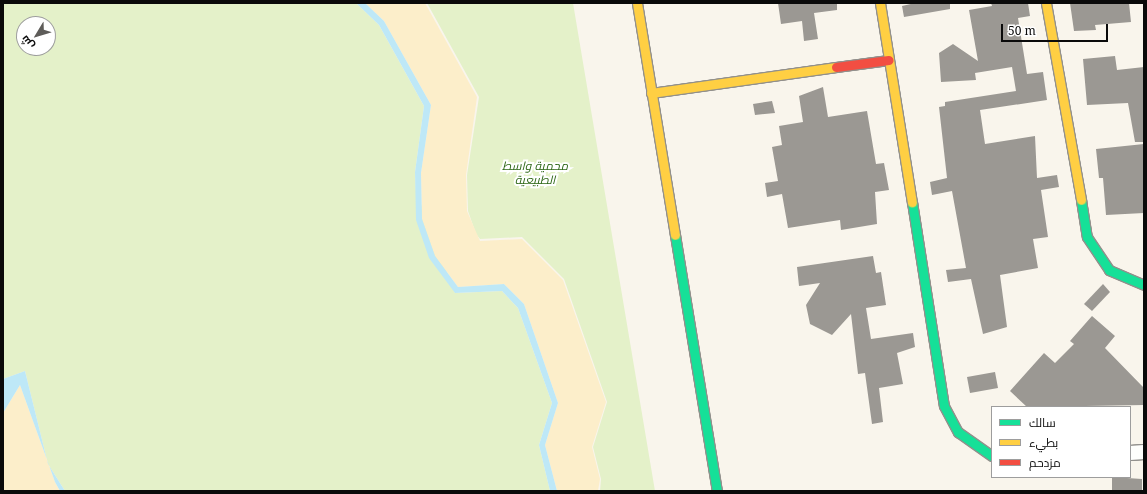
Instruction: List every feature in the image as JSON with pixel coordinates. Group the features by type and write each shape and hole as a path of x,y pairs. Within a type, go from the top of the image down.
{"street":[{"path":"637,3 717,491"},
{"path":"880,3 944,406 958,432 991,455"},
{"path":"1046,3 1087,237 1109,270 1144,285"},
{"path":"651,93 889,60"},
{"path":"1131,453 1144,452"}],"green space":[{"path":"3,3 356,3 379,25 424,106 415,172 416,191 455,293 502,291 518,308 552,403 539,445 550,491 65,491 48,464 25,371 3,379"},
{"name":"محمية واسط الطبيعية","path":"427,3 573,3 655,491 600,491 601,479 593,447 607,402 564,279 522,237 480,239 476,234 468,211 467,175 479,97"}],"sand":[{"path":"365,3 425,3 477,97 466,175 467,211 480,241 522,239 563,280 606,402 592,447 600,479 598,491 557,491 545,445 558,403 524,304 504,284 458,287 435,256 422,219 421,173 431,105 384,21"},
{"path":"20,385 55,482 60,491 3,491 3,413"}],"water":[{"path":"356,3 365,3 384,21 431,105 421,173 422,219 435,256 458,287 504,284 524,304 558,403 545,445 557,491 550,491 539,445 552,403 518,308 502,291 455,293 429,258 416,220 415,172 424,106 379,25"},
{"path":"25,371 47,460 20,385 3,413 3,379"},
{"path":"49,466 65,491 60,491"}],"building":[{"path":"778,3 837,3 837,10 814,13 818,39 804,41 802,21 781,24"},
{"path":"915,3 950,3 950,9 904,17 902,6"},
{"path":"991,3 1028,3 1030,16 1018,18 1027,74 1043,72 1047,100 980,110 985,144 1035,136 1037,178 1057,175 1059,187 1041,190 1048,237 1033,239 1038,268 1000,275 1007,327 983,334 971,279 948,282 946,270 966,268 952,191 932,195 930,182 947,178 939,107 945,106 945,102 1016,91 1012,67 975,73 976,80 941,82 939,53 953,44 978,61 969,10 992,6"},
{"path":"1070,3 1129,3 1131,22 1095,25 1096,30 1074,31"},
{"path":"1115,56 1117,70 1144,67 1144,142 1135,142 1128,103 1087,105 1083,59"},
{"path":"823,87 828,117 867,111 876,164 884,163 889,190 875,192 877,224 841,230 840,220 788,228 782,194 767,197 765,183 778,181 772,147 782,145 779,126 803,122 799,96"},
{"path":"772,101 775,113 755,115 753,104"},
{"path":"1144,144 1144,213 1106,215 1103,178 1099,178 1096,149"},
{"path":"873,256 876,273 881,272 886,305 866,308 871,339 913,333 915,347 897,353 903,384 879,388 883,422 872,424 865,373 858,374 851,314 832,335 810,324 806,305 820,283 799,286 797,267"},
{"path":"1103,284 1110,292 1092,311 1084,304"},
{"path":"1092,316 1115,336 1105,348 1144,388 1144,405 1026,406 1010,391 1044,353 1055,363 1074,344 1070,341"},
{"path":"995,372 998,388 970,393 967,377"},
{"path":"1112,478 1142,479 1142,491 1112,491"}],"traffic: fast":[{"path":"1081,200 1087,237 1109,270 1144,285"},
{"path":"912,202 944,406 958,432 991,455"},
{"path":"675,235 717,491"}],"traffic: slow":[{"path":"637,3 675,235"},
{"path":"880,3 912,202"},
{"path":"1046,3 1081,200"},
{"path":"651,93 836,67"}],"traffic: jam":[{"path":"836,67 889,60"}]}
